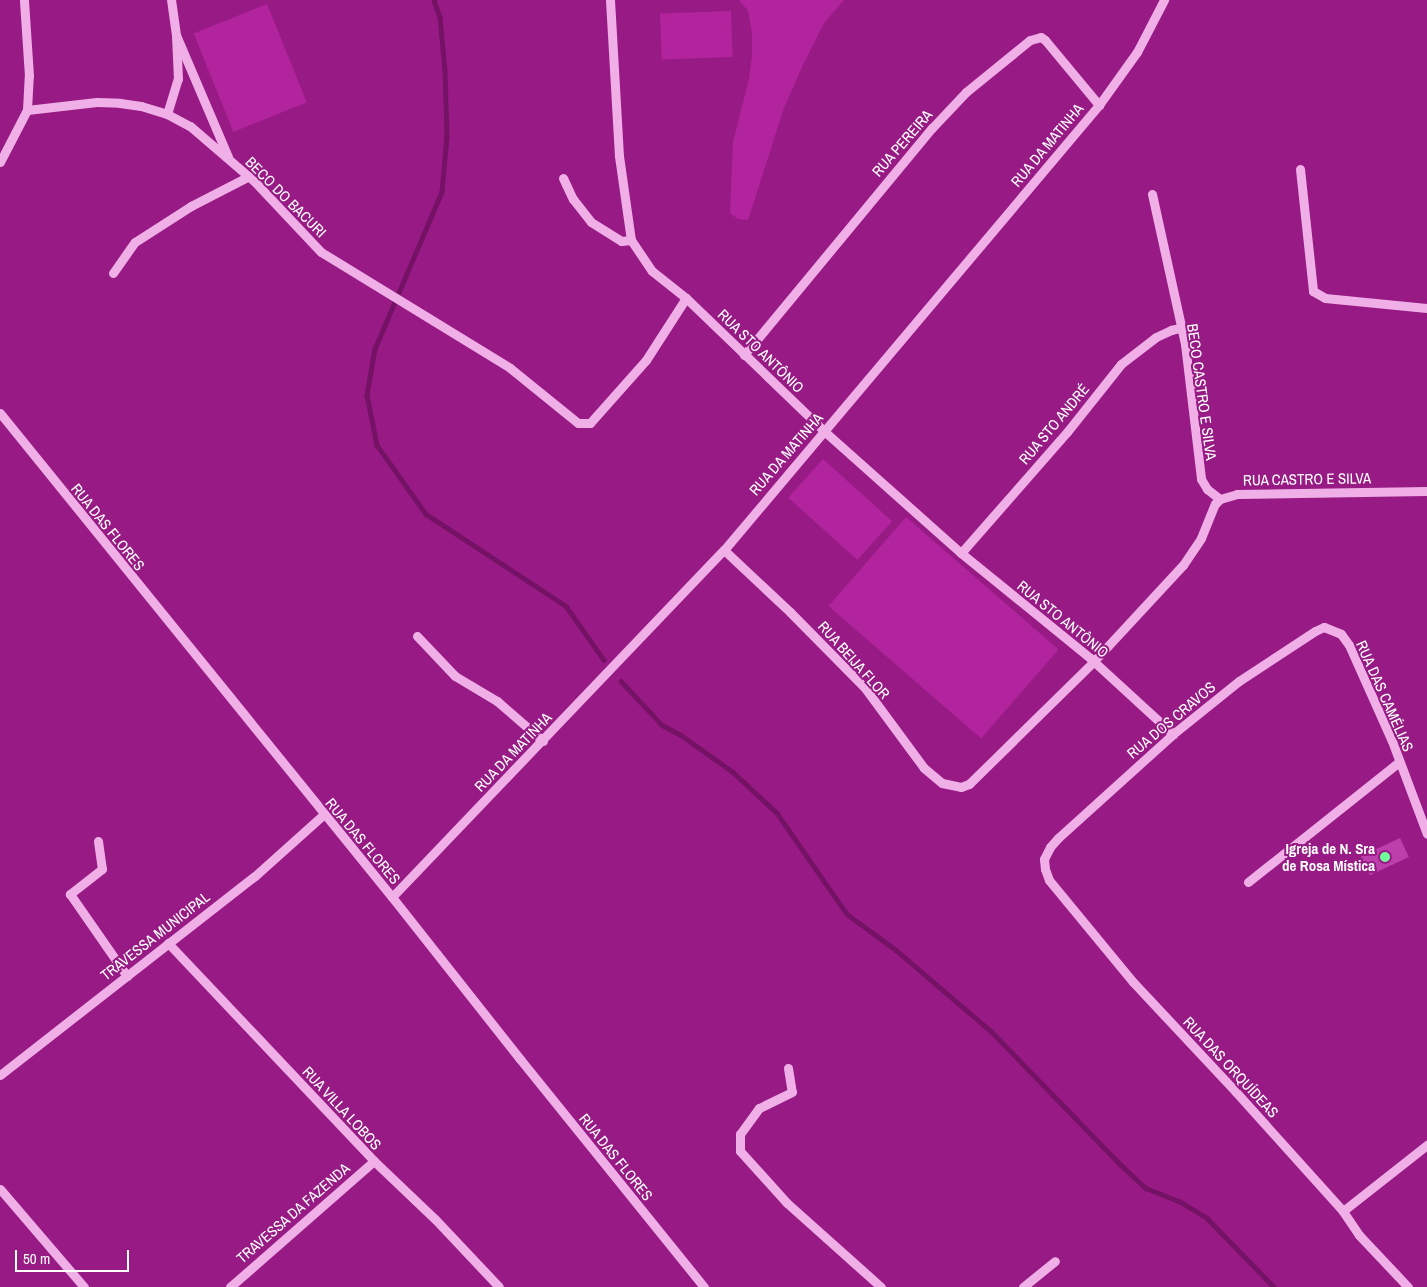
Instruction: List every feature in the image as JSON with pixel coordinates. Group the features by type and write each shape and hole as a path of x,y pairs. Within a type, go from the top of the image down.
{"street":[{"path":"0,162 27,110 28,47 24,0"},
{"path":"167,114 178,79 176,35 171,0"},
{"name":"RUA STO ANTÔNIO","path":"610,0 619,156 631,240 652,271 686,298 824,431 961,553 1094,661 1173,734"},
{"name":"RUA DA MATINHA","path":"392,897 724,550 1100,104 1137,52 1164,0"},
{"path":"176,35 228,159"},
{"name":"RUA PEREIRA","path":"744,355 932,128 966,92 1030,40 1036,38 1045,40 1100,104"},
{"name":"BECO DO BACURI","path":"27,110 112,102 141,106 167,114 190,126 249,176 321,252 510,368 572,420 584,424 590,423 646,360 686,298"},
{"path":"1300,169 1313,291 1325,298 1427,308"},
{"path":"113,273 136,242 191,206 249,176"},
{"path":"563,178 573,199 591,222 621,241 631,240"},
{"name":"BECO CASTRO E SILVA","path":"1152,194 1185,344 1201,479 1207,489 1220,499"},
{"name":"RUA STO ANDRÉ","path":"961,553 1067,432 1121,364 1156,337 1180,328"},
{"name":"RUA DAS FLORES","path":"0,413 392,897 704,1287"},
{"name":"RUA CASTRO E SILVA","path":"1220,499 1237,494 1427,491"},
{"path":"1094,661 1183,565 1201,538 1214,504 1220,499"},
{"name":"RUA BEIJA FLOR","path":"724,550 790,612 865,688 924,768 942,783 961,787 969,784 1094,661"},
{"name":"RUA DOS CRAVOS","path":"1044,859 1050,847 1058,838 1173,734 1239,681 1315,631 1324,627 1334,630"},
{"name":"RUA DAS CAMÉLIAS","path":"1334,630 1349,645 1399,762 1427,834"},
{"path":"417,636 455,676 497,701 543,741"},
{"path":"1248,882 1399,762"},
{"name":"TRAVESSA MUNICIPAL","path":"0,1075 255,876 324,814"},
{"path":"98,841 102,869 70,894 127,976"},
{"name":"RUA DAS ORQUÍDEAS","path":"1044,859 1049,880 1133,982 1343,1211 1359,1235 1408,1287"},
{"name":"RUA VILLA LOBOS","path":"168,943 374,1161 435,1219 493,1285"},
{"path":"788,1068 792,1092 759,1108 740,1134 740,1151 787,1203 881,1287"},
{"path":"1343,1211 1427,1145"},
{"name":"TRAVESSA DA FAZENDA","path":"230,1287 374,1161"},
{"path":"0,1189 84,1287"},
{"path":"1023,1287 1055,1261"}],"shaded area":[{"path":"739,0 844,0 824,23 784,108 748,220 738,219 730,213 733,142 749,79 752,56 752,33 748,11"},
{"path":"267,4 307,102 233,132 194,34"},
{"path":"731,11 733,57 662,59 660,13"},
{"path":"823,459 892,521 857,560 788,498"},
{"path":"906,517 1058,650 981,739 829,606"}],"building":[{"name":"Igreja de N. Sra de Rosa Mística","path":"1400,838 1409,857 1370,875 1361,856"}],"waterway":[{"path":"434,0 440,17 445,71 447,136 442,192 375,349 367,395 377,445 426,514 566,606 604,660"},
{"path":"621,681 662,725 681,735 733,772 777,813 847,914 896,950 991,1031 1121,1165 1146,1188 1179,1201 1207,1218 1274,1287"}],"place":[{"name":"Igreja de N. Sra de Rosa Mística","path":"1385,857"}]}
